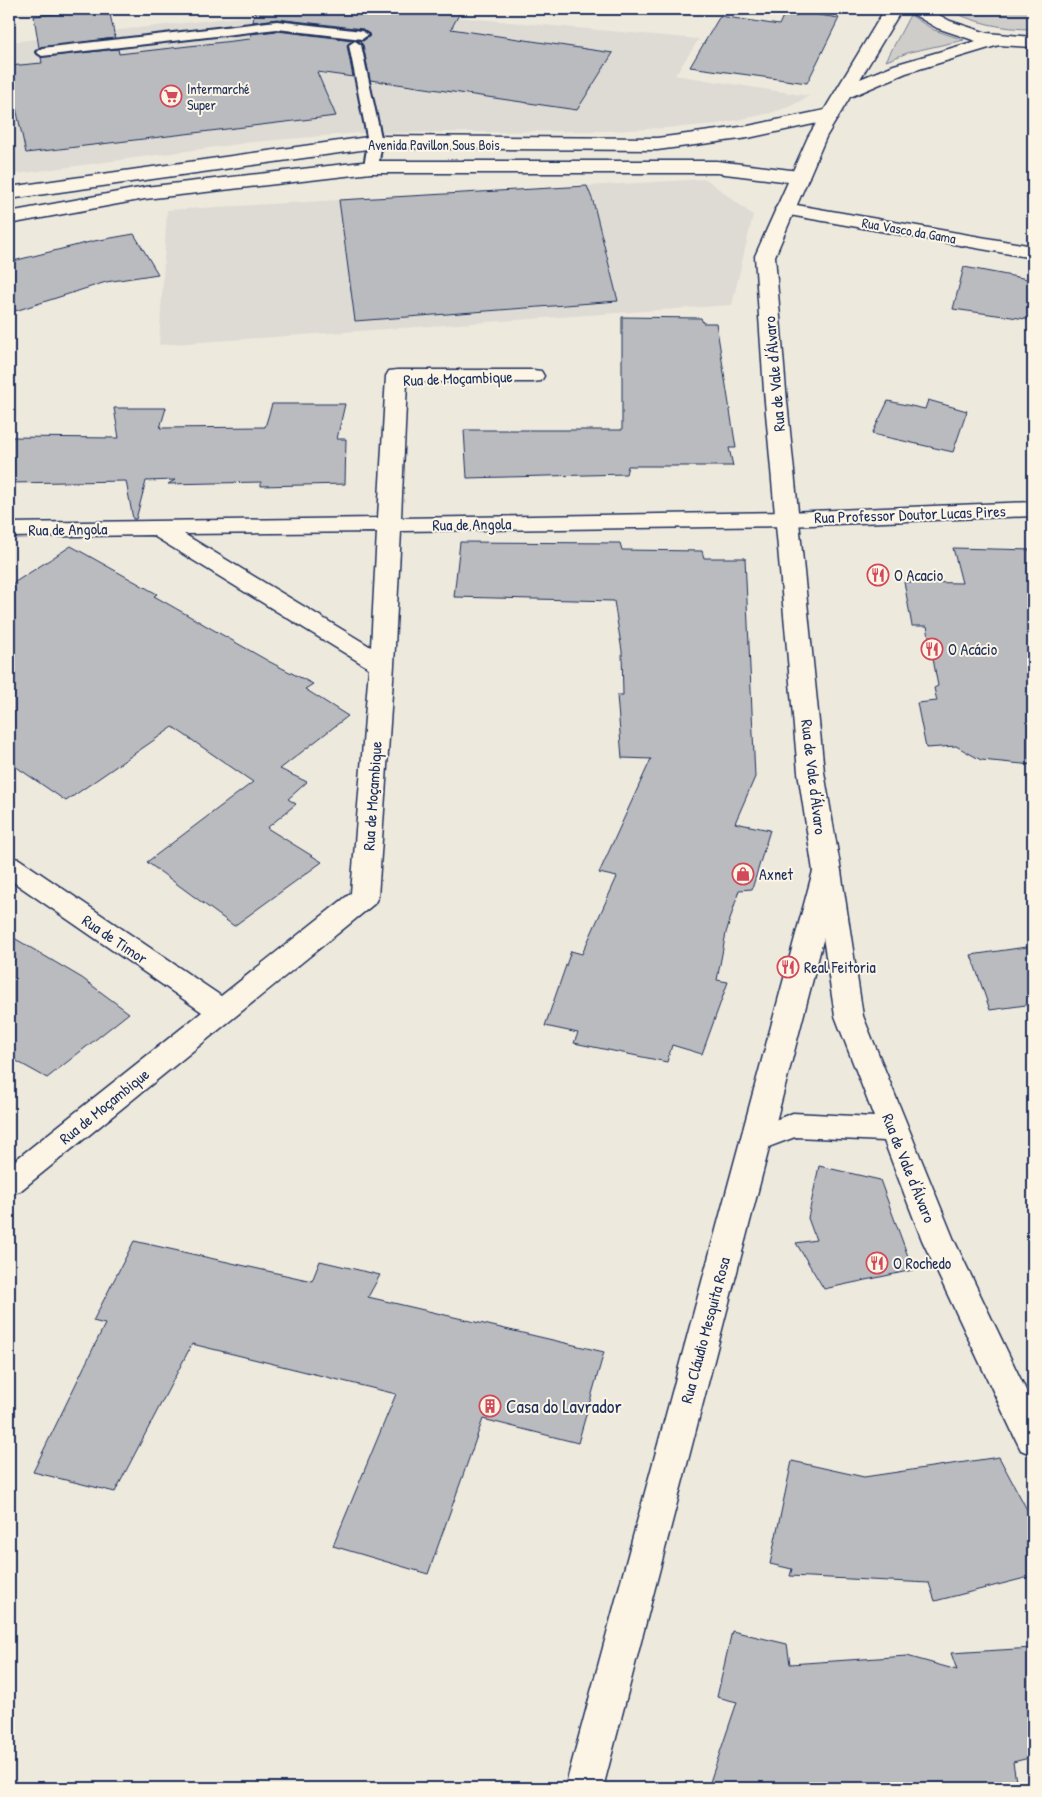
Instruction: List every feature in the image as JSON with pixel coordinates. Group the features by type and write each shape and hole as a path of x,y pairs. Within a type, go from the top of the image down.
{"street":[{"name":"Rua de Vale d'Álvaro","path":"893,9 817,137 765,256 811,772 849,1016 938,1240 1033,1440"},
{"path":"917,9 933,20 962,33 998,40 1033,42"},
{"path":"843,93 900,69 998,40"},
{"name":"Avenida Pavillon Sous Bois","path":"9,193 375,142 657,144 748,132 830,115"},
{"name":"Avenida Pavillon Sous Bois","path":"9,218 145,193 371,167 717,167 799,178"},
{"name":"Rua Vasco da Gama","path":"784,209 1033,252"},
{"name":"Rua de Moçambique","path":"9,1182 364,897 382,665 397,376 533,376"},
{"name":"Rua Professor Doutor Lucas Pires","path":"787,519 1033,509"},
{"name":"Rua de Angola","path":"9,530 787,519"},
{"path":"157,528 382,665"},
{"name":"Rua de Timor","path":"9,866 222,1011"},
{"name":"Rua Cláudio Mesquita Rosa","path":"584,1788 826,871"},
{"path":"755,1140 793,1125 894,1130"}],"lane":[{"path":"42,52 278,25 358,40 375,142 371,167"}],"shaded area":[{"path":"366,9 699,39 675,75 809,96 791,106 771,113 717,124 611,131 359,133 253,142 9,175 9,42 248,16 354,27"},
{"path":"947,9 1033,9 1033,29 989,24"},
{"path":"910,15 934,30 964,40 910,52 886,61"},
{"path":"706,179 753,215 732,305 159,345 167,210"}],"building":[{"path":"109,9 115,38 39,48 34,16"},
{"path":"255,9 462,9 451,29 613,53 577,110 370,80 363,45 357,40 363,41 370,36 363,29 277,19 253,22"},
{"path":"799,12 839,18 807,83 690,67 720,16 779,25 784,14 796,16"},
{"name":"Intermarché Super","path":"277,31 353,40 347,45 353,77 317,72 336,116 26,153 9,76 9,66 42,63 41,57 118,49 119,54 250,39 251,34"},
{"path":"587,186 593,201 618,301 355,321 339,200"},
{"path":"134,234 158,274 106,282 9,313 9,262 94,241"},
{"path":"964,267 1033,280 1033,320 953,309"},
{"path":"622,317 701,318 703,323 716,323 736,448 729,448 733,466 628,466 626,474 467,478 464,430 622,430"},
{"path":"928,400 967,411 953,452 872,434 888,401 925,409"},
{"path":"272,404 345,404 337,439 346,439 345,484 261,486 261,482 168,484 175,480 146,481 136,519 133,519 126,481 9,483 9,437 119,438 114,408 166,408 160,428 265,427"},
{"path":"460,542 620,543 622,550 702,551 704,558 745,558 755,777 735,823 770,830 752,889 739,890 726,933 717,980 728,982 702,1054 672,1045 667,1062 574,1043 578,1033 545,1026 571,951 582,954 617,877 599,873 651,759 622,758 617,695 623,695 622,651 614,601 454,597"},
{"path":"71,546 157,594 154,596 270,662 313,684 305,689 348,716 280,769 307,782 288,799 296,804 267,828 322,862 234,926 147,862 253,782 173,727 66,801 9,762 9,586"},
{"path":"953,548 1033,550 1033,765 981,760 956,746 926,748 917,703 937,701 934,688 938,686 927,626 912,626 904,582 962,583"},
{"path":"9,935 82,978 129,1013 47,1078 9,1057"},
{"path":"1033,946 1033,1004 990,1010 971,955"},
{"path":"819,1166 880,1180 913,1270 824,1289 796,1243 816,1240 808,1218"},
{"name":"Casa do Lavrador","path":"134,1241 312,1281 320,1261 380,1275 368,1297 604,1352 578,1443 483,1419 428,1574 333,1546 396,1394 192,1344 115,1492 33,1472 105,1324 93,1321"},
{"path":"999,1457 1033,1521 1033,1576 935,1601 929,1583 790,1576 792,1569 770,1564 792,1461 864,1477"},
{"path":"732,1631 787,1644 790,1664 907,1656 957,1670 951,1653 1033,1648 1033,1757 1013,1762 1017,1788 708,1788 737,1702 717,1697"}],"place":[{"name":"Intermarché Super","path":"171,96"},
{"name":"O Acacio","path":"878,575"},
{"name":"O Acácio","path":"932,649"},
{"name":"Axnet","path":"743,874"},
{"name":"Real Feitoria","path":"788,967"},
{"name":"O Rochedo","path":"877,1263"},
{"name":"Casa do Lavrador","path":"490,1406"}]}
